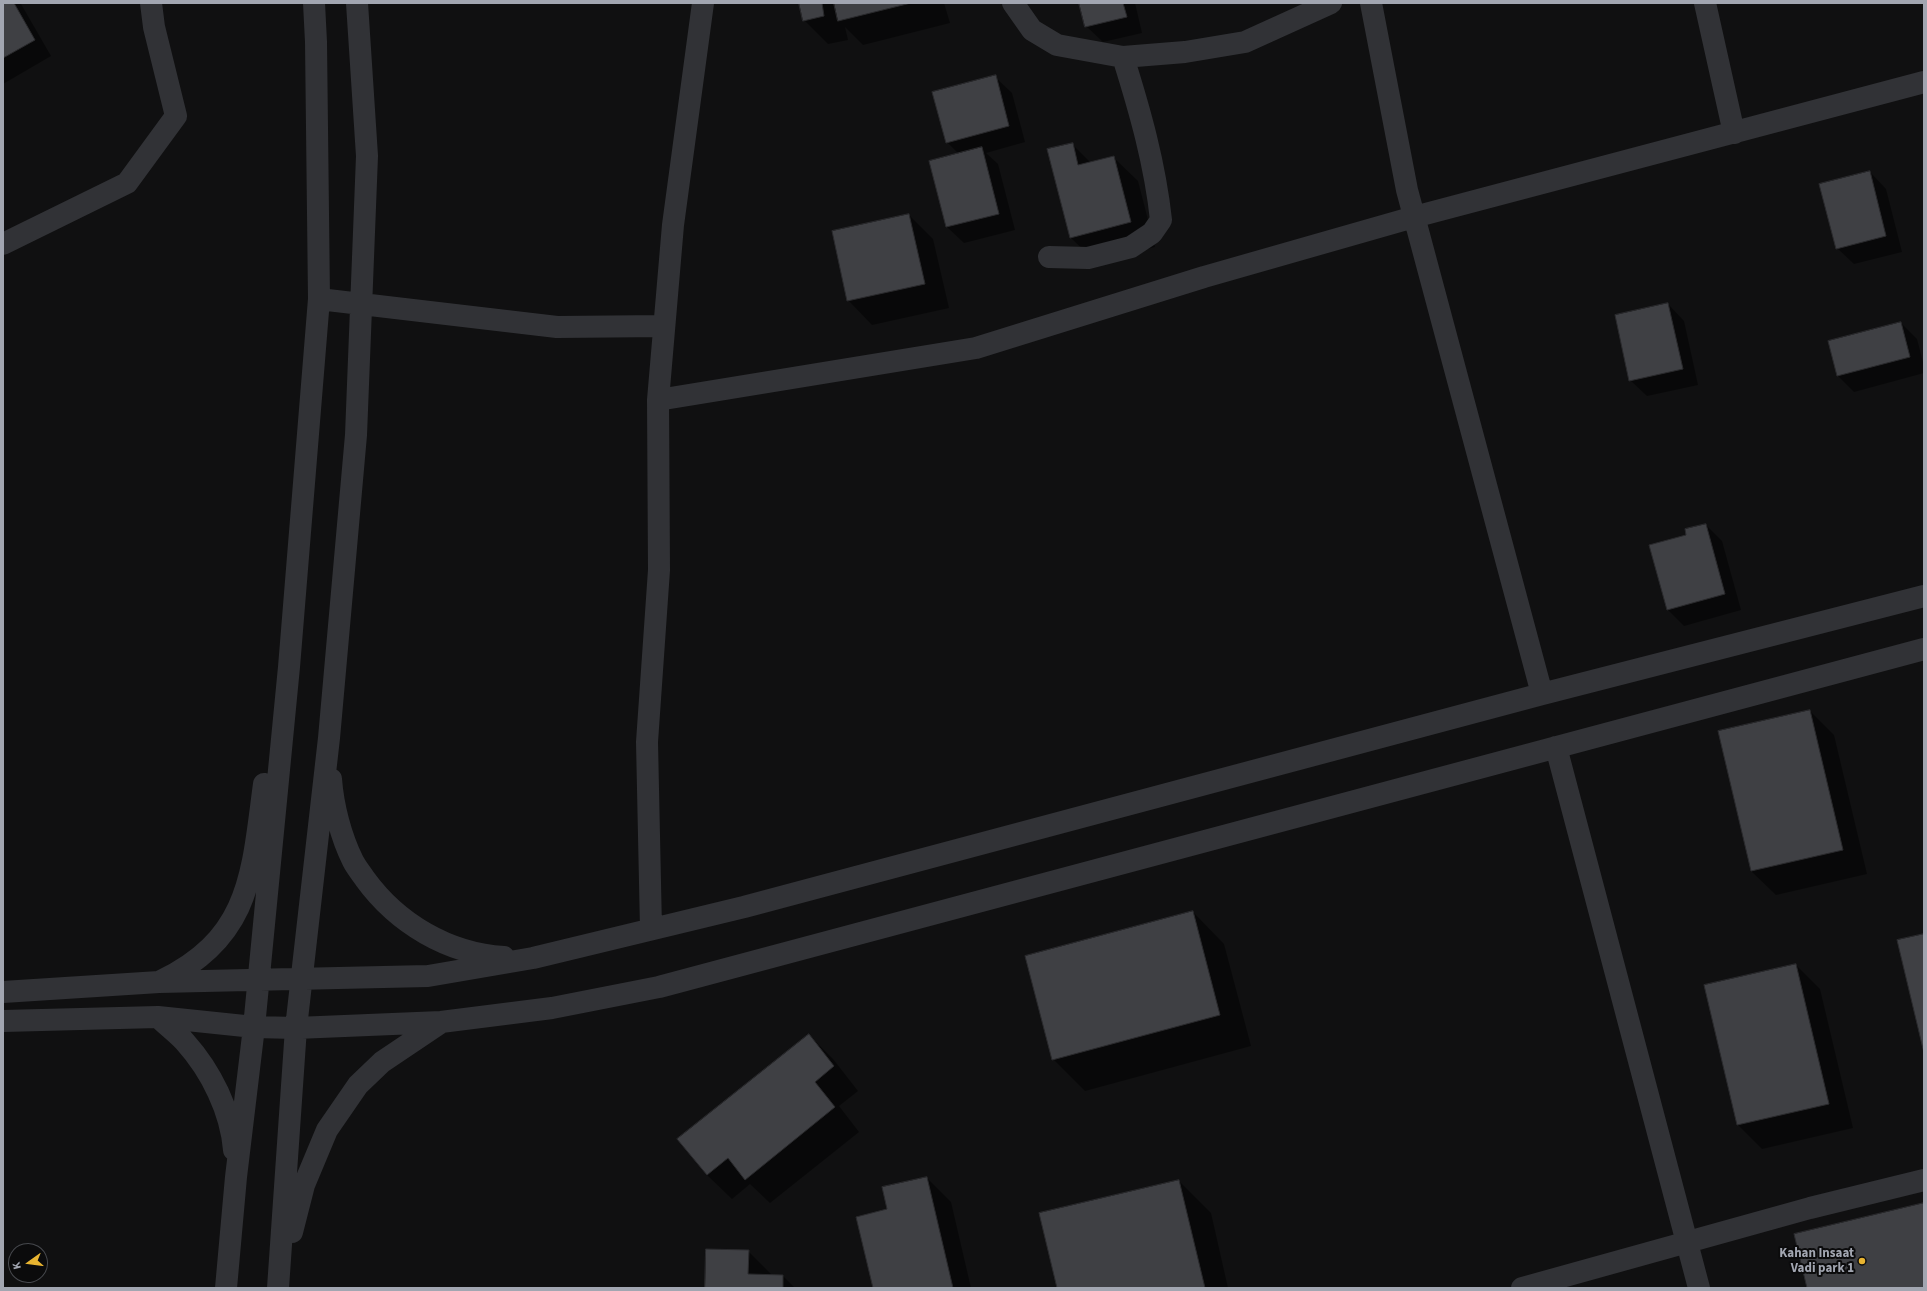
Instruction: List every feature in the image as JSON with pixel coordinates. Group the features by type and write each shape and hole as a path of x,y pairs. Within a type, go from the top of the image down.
{"street":[{"path":"3,244 127,183 176,116 154,27 151,3"},
{"path":"226,1288 236,1177 259,979 289,667 319,299 316,42 314,3"},
{"path":"278,1288 296,1028 329,738 356,435 367,156 358,3"},
{"path":"651,929 647,742 659,570 658,400 673,225 703,3"},
{"path":"1013,3 1032,30 1057,45 1123,57 1185,52 1245,42 1331,3"},
{"path":"1371,3 1407,190 1542,694"},
{"path":"1705,3 1734,133"},
{"path":"1049,257 1088,258 1131,247 1152,234 1161,220 1158,188 1147,135 1123,57"},
{"path":"658,400 976,348 1204,277 1414,217 1924,82"},
{"path":"319,299 557,327 664,326"},
{"path":"3,992 159,982 428,976 533,958 744,907 1542,694 1924,596"},
{"path":"3,1021 158,1018 254,1027 296,1028 441,1022 552,1008 659,987 1924,649"},
{"path":"159,982 177,973 210,947 224,932 244,896 254,855 277,689 289,667"},
{"path":"329,738 332,784 340,824 353,862 379,897 411,925 449,945 490,956 533,958"},
{"path":"1556,747 1699,1288"},
{"path":"158,1018 185,1042 207,1072 223,1105 233,1140 236,1177"},
{"path":"278,1288 304,1185 328,1130 358,1085 382,1062 441,1022"},
{"path":"1522,1288 1810,1208 1924,1180"}],"building":[{"path":"3,3 14,3 35,40 3,58"},
{"path":"799,3 822,3 824,16 803,21"},
{"path":"834,3 911,3 838,21"},
{"path":"1079,3 1123,3 1127,17 1085,27"},
{"path":"996,75 1009,126 946,143 932,92"},
{"path":"1073,143 1078,165 1114,156 1131,222 1070,238 1047,149"},
{"path":"982,147 999,214 946,227 929,161"},
{"path":"1870,171 1886,236 1836,249 1819,184"},
{"path":"909,214 925,284 847,301 832,231"},
{"path":"1668,303 1683,369 1629,381 1615,315"},
{"path":"1901,322 1910,357 1837,376 1828,341"},
{"path":"1706,524 1725,594 1667,610 1649,545 1686,535 1685,529"},
{"path":"1810,710 1843,850 1751,871 1718,731"},
{"path":"1193,911 1220,1015 1052,1060 1025,956"},
{"path":"1924,934 1924,1053 1897,940"},
{"path":"1796,964 1829,1104 1737,1125 1704,985"},
{"path":"809,1034 834,1066 815,1082 835,1107 745,1180 728,1158 707,1175 677,1139"},
{"path":"927,1177 953,1288 873,1288 856,1217 887,1209 882,1187"},
{"path":"1179,1180 1205,1288 1057,1288 1039,1213"},
{"name":"Kahan Insaat Vadi park 1","path":"1924,1203 1924,1288 1807,1288 1794,1234"},
{"path":"706,1249 749,1250 748,1274 783,1275 783,1288 705,1288"}],"place":[{"name":"Kahan Insaat Vadi park 1","path":"1862,1261"}]}
